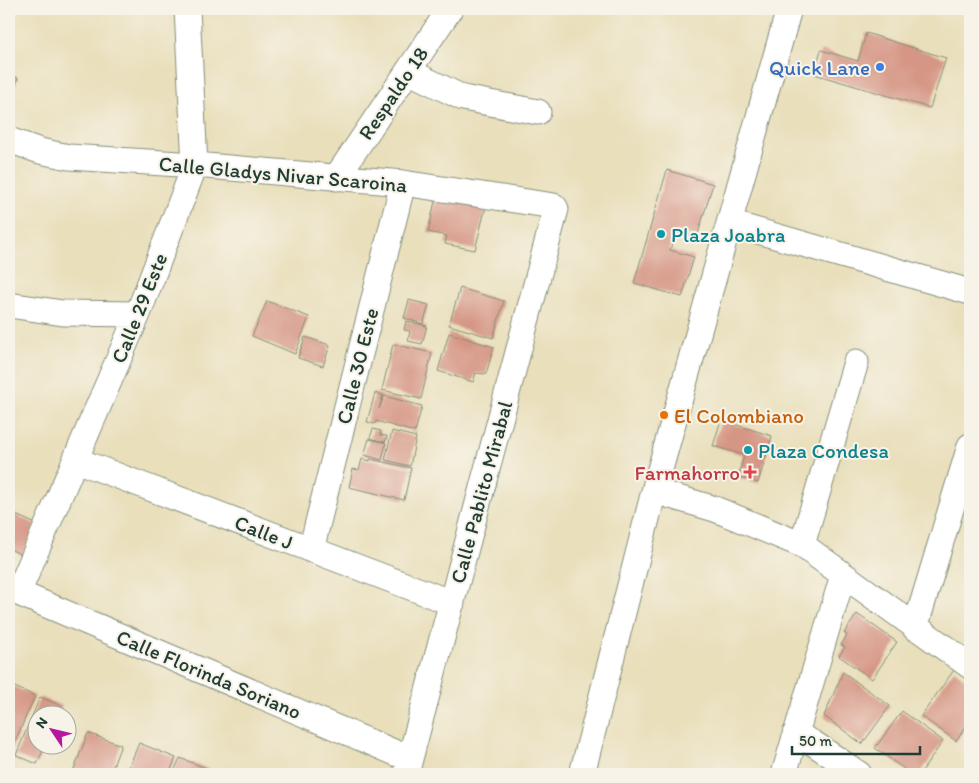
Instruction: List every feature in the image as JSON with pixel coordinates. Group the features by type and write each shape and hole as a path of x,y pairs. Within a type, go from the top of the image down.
{"street":[{"name":"Calle 29 Este","path":"14,591 76,460 138,314 195,165 187,9"},
{"name":"Respaldo 18","path":"336,178 450,9"},
{"path":"582,774 654,491 789,9"},
{"path":"408,70 463,98 538,112"},
{"name":"Calle Gladys Nivar Scaroina","path":"9,140 40,151 69,157 195,165 403,183 552,205 556,209"},
{"name":"Calle 30 Este","path":"311,550 403,183"},
{"name":"Calle Pablito Mirabal","path":"408,766 556,209"},
{"path":"730,223 970,292"},
{"path":"9,305 63,313 138,314"},
{"path":"802,545 856,362"},
{"path":"915,628 970,446"},
{"name":"Calle J","path":"76,460 452,603"},
{"path":"654,491 715,509 802,545 970,666"},
{"path":"784,774 843,575"},
{"name":"Calle Florinda Soriano","path":"14,591 408,766"},
{"path":"795,734 859,774"}],"building":[{"name":"Quick Lane","path":"866,33 946,58 930,108 814,74 821,50 858,61"},
{"path":"9,74 18,78 9,101"},
{"name":"Plaza Joabra","path":"667,170 713,184 697,237 676,231 670,250 694,257 682,297 634,283"},
{"path":"436,197 487,202 475,250 445,244 447,236 428,232"},
{"path":"460,288 504,301 493,338 449,325"},
{"path":"409,300 429,305 423,324 404,318"},
{"path":"267,301 309,317 295,354 252,336"},
{"path":"406,321 427,326 422,344 408,341 410,331 404,330"},
{"path":"449,333 494,347 486,374 476,373 473,382 438,371"},
{"path":"305,337 330,345 323,366 298,358"},
{"path":"393,344 432,353 421,399 382,390"},
{"path":"375,393 383,395 379,409 384,396 422,406 415,432 376,421 375,424 367,422"},
{"name":"Plaza Condesa","path":"721,420 772,436 758,483 738,477 744,455 713,446"},
{"path":"373,429 381,431 380,435 387,436 385,442 370,438"},
{"path":"392,431 416,437 410,466 385,460"},
{"path":"369,439 386,443 382,460 364,455"},
{"path":"362,459 411,468 404,500 349,487 353,469 359,470"},
{"path":"9,512 36,524 23,555 9,549"},
{"path":"857,614 897,642 872,679 839,656 845,647 841,645 847,635 844,633"},
{"path":"954,670 970,682 970,721 956,741 921,716"},
{"path":"843,672 890,706 862,744 824,716"},
{"path":"10,685 35,696 31,706 28,706 28,712 9,755"},
{"path":"40,697 62,706 36,706"},
{"path":"902,711 943,741 920,774 911,774 875,748"},
{"path":"28,726 28,756 41,756 37,764 16,755"},
{"path":"88,733 121,745 110,774 72,774"},
{"path":"139,743 176,758 169,774 126,774"},
{"path":"180,758 211,770 209,774 173,774"}],"place":[{"name":"Quick Lane","path":"880,67"},
{"name":"Plaza Joabra","path":"661,234"},
{"name":"El Colombiano","path":"664,415"},
{"name":"Plaza Condesa","path":"748,450"},
{"name":"Farmahorro","path":"750,472"}]}
